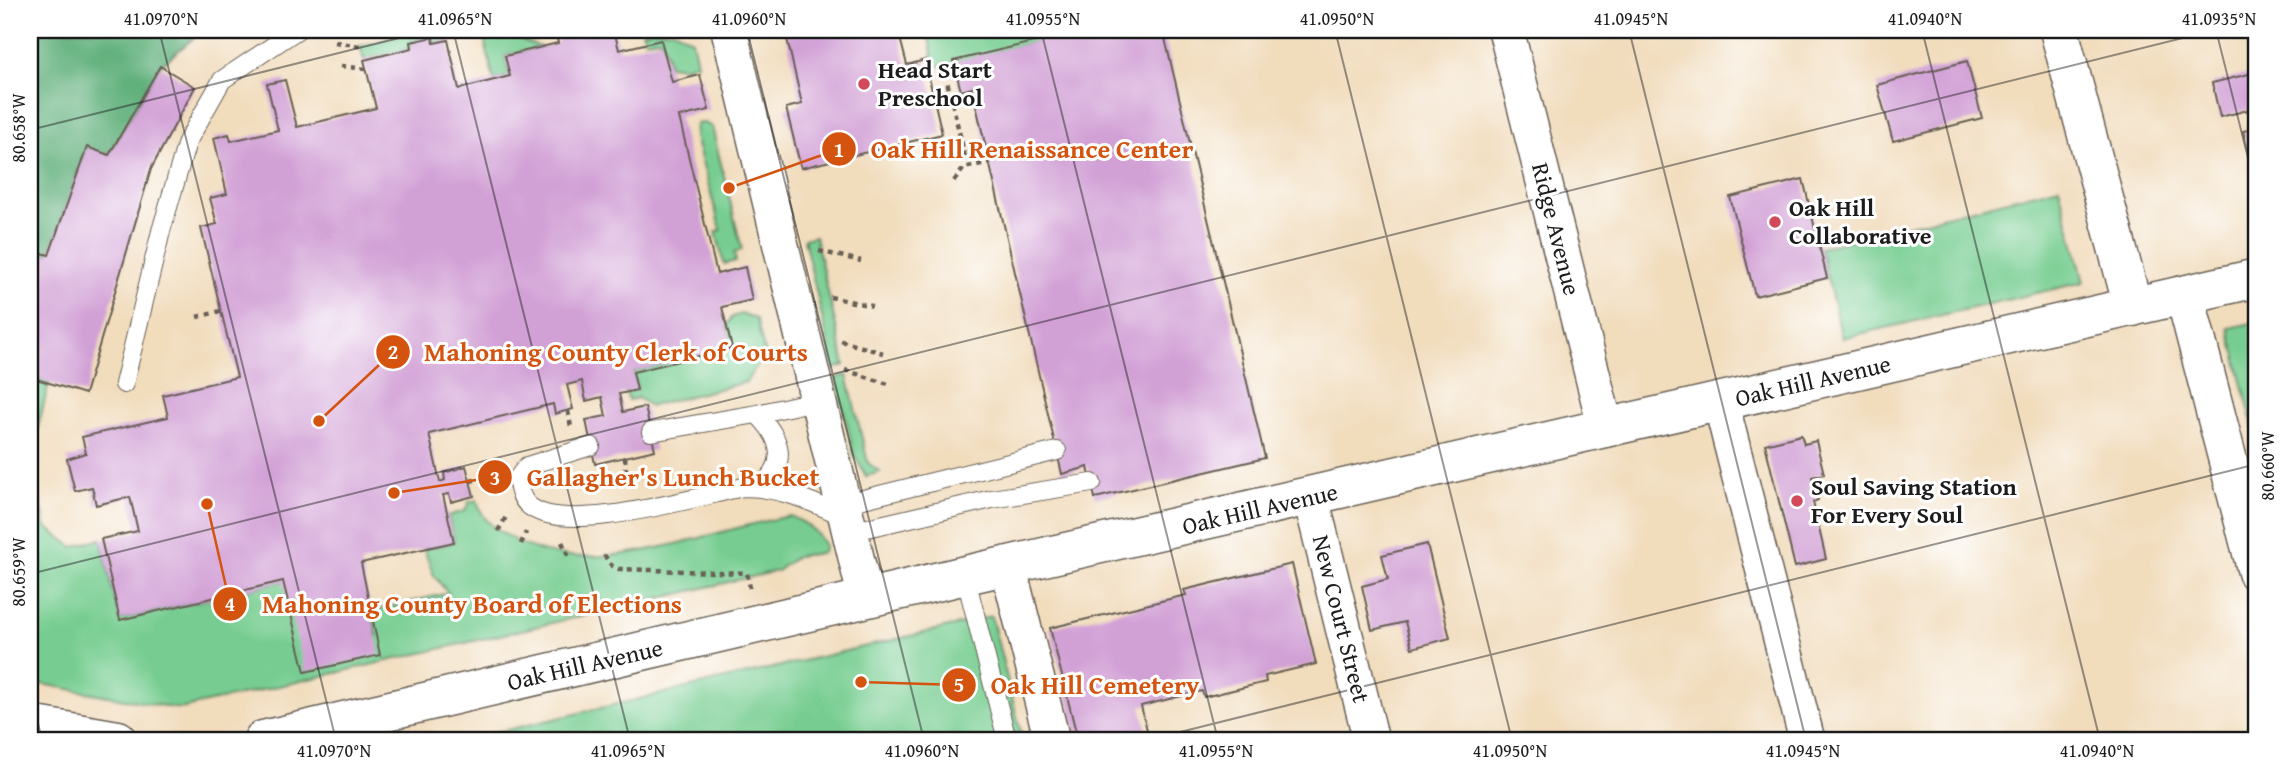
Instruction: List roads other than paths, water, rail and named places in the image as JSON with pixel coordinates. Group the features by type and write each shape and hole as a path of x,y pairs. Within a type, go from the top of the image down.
{"street":[{"path":"729,30 866,599"},
{"name":"Ridge Avenue","path":"1506,30 1606,429"},
{"path":"2059,30 2133,307"},
{"name":"Oak Hill Avenue","path":"263,740 965,575 1311,498 2257,278"},
{"path":"2185,296 2257,572"},
{"path":"1721,403 1807,740"},
{"name":"New Court Street","path":"1311,498 1371,740"},
{"path":"1008,566 1052,740"},
{"path":"30,725 118,740"}],"lane":[{"path":"124,384 161,230 187,142 222,80 297,30"},
{"path":"651,432 757,414 818,400"},
{"path":"757,414 771,428 779,456 779,464 772,477 760,487"},
{"path":"591,446 527,466 517,479 520,493 527,504 550,516 587,519 744,487 760,487 801,496 847,518 1092,483"},
{"path":"847,518 1057,451"},
{"path":"965,575 1007,740"}],"place":[{"name":"Head Start Preschool","path":"864,84"},
{"name":"Oak Hill Renaissance Center","path":"729,188"},
{"name":"Oak Hill Collaborative","path":"1775,222"},
{"name":"Mahoning County Clerk of Courts","path":"319,421"},
{"name":"Gallagher's Lunch Bucket","path":"394,493"},
{"name":"Soul Saving Station For Every Soul","path":"1797,501"},
{"name":"Mahoning County Board of Elections","path":"207,504"},
{"name":"Oak Hill Cemetery","path":"861,682"}]}
